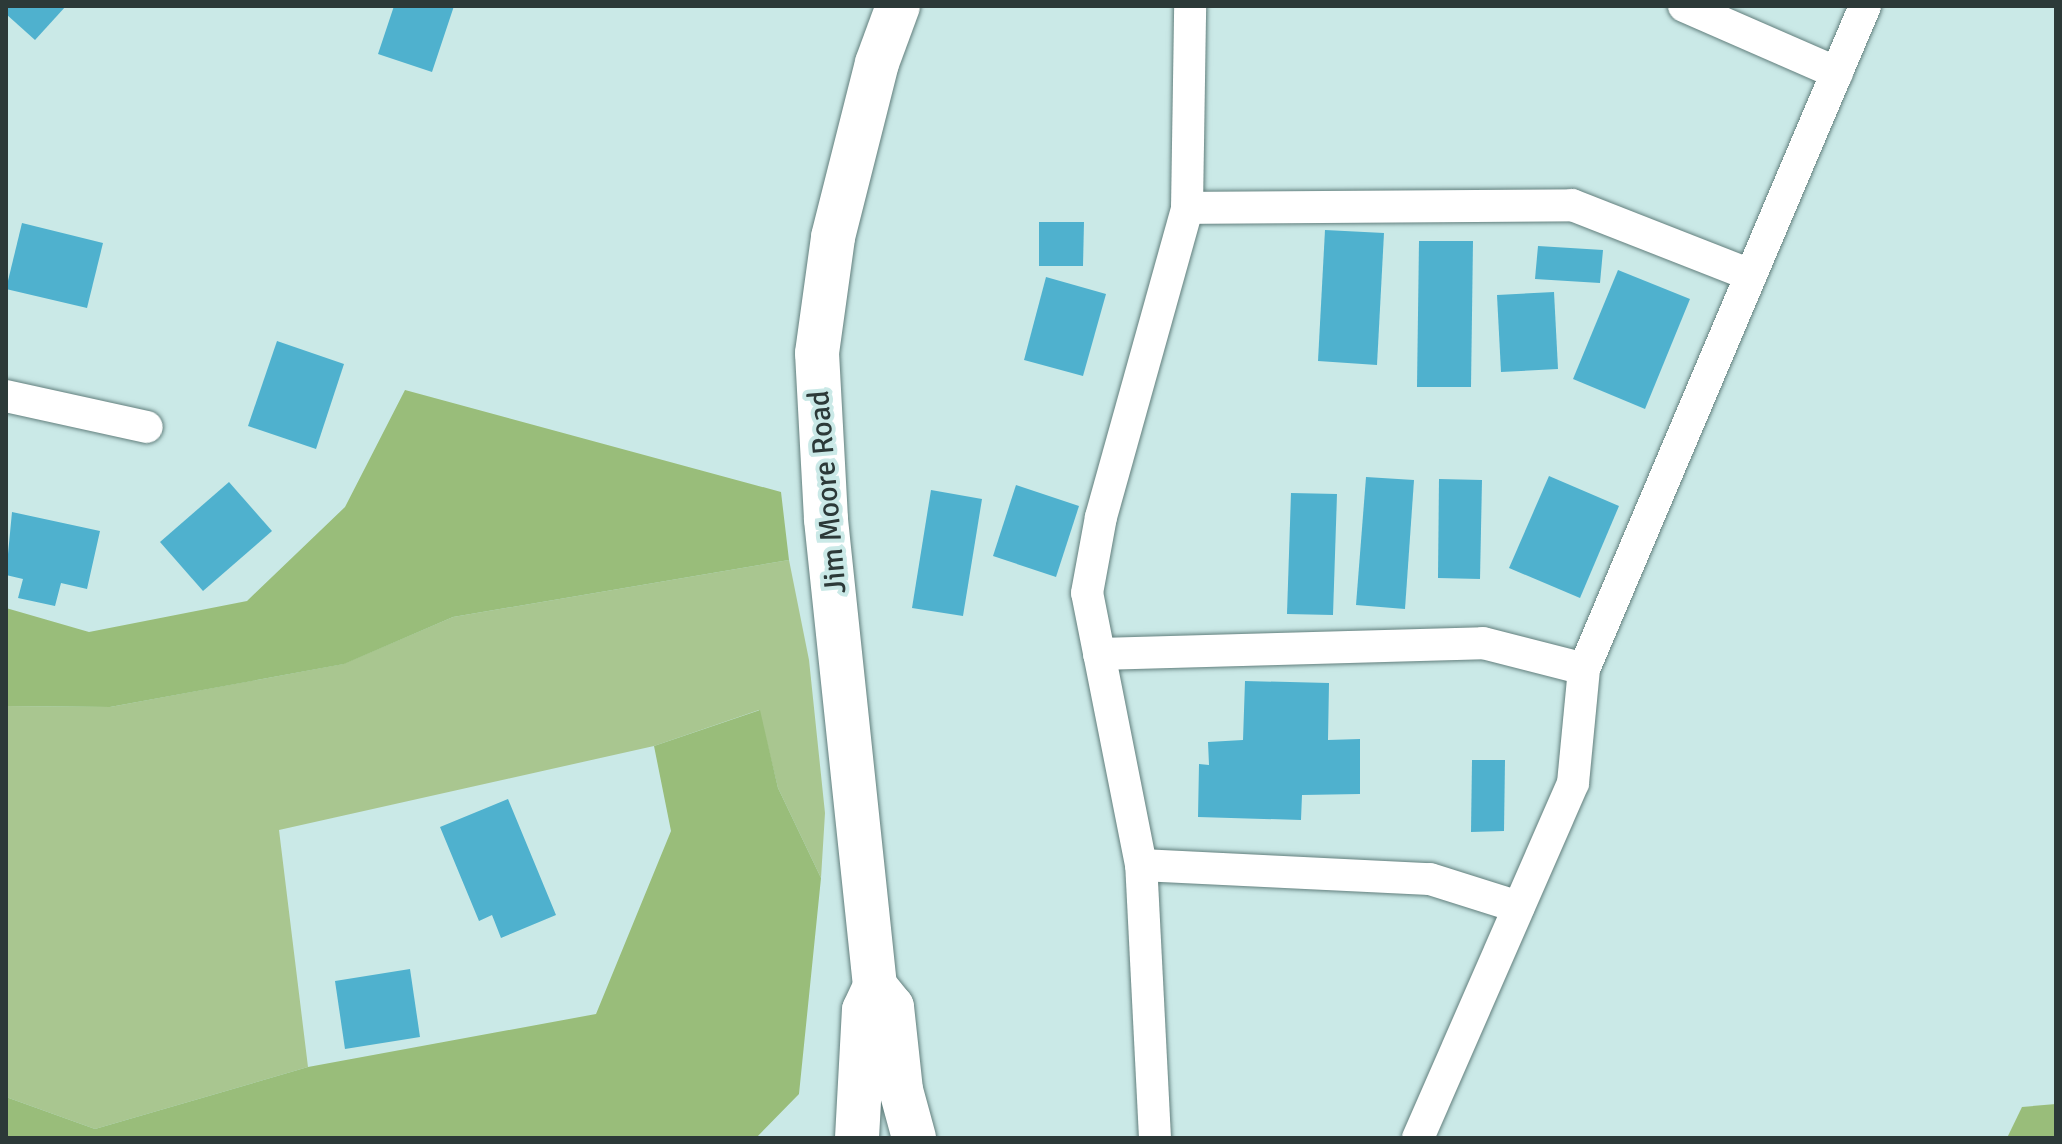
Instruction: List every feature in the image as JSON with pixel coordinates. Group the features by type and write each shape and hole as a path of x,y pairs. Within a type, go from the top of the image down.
{"street":[{"name":"Jim Moore Road","path":"857,1138 864,1010 875,986 826,519 817,353 833,237 877,63 898,6"},
{"path":"1155,1138 1141,865 1087,593 1101,517 1187,208 1190,6"},
{"path":"1684,6 1837,73"},
{"path":"1418,1138 1573,783 1584,669 1865,6"},
{"path":"1187,208 1572,205 1751,275"},
{"path":"6,396 147,427"},
{"path":"1099,654 1483,643 1584,669"},
{"path":"1141,865 1430,879 1519,907"},
{"name":"Jim Moore Road","path":"875,986 892,1007 901,1090 914,1138"}],"green space":[{"path":"405,390 781,492 789,560 453,617 344,664 110,707 6,706 6,608 89,632 247,601 345,507"},
{"path":"789,560 809,660 825,813 821,878 778,788 759,710 654,746 279,830 308,1067 95,1129 6,1097 6,706 110,707 343,664 453,617"},
{"path":"760,710 778,788 821,878 799,1094 756,1138 6,1138 6,1097 95,1129 308,1067 596,1014 671,831 654,746"},
{"path":"2056,1104 2056,1138 2007,1138 2022,1107"}],"building":[{"path":"6,6 66,6 35,40 6,14"},
{"path":"394,6 454,6 432,72 378,54"},
{"path":"1039,222 1084,222 1083,266 1039,266"},
{"path":"22,223 103,243 87,308 6,289"},
{"path":"1325,230 1384,233 1377,365 1318,361"},
{"path":"1419,241 1473,241 1471,387 1417,387"},
{"path":"1538,246 1603,250 1600,283 1535,279"},
{"path":"1618,270 1690,299 1645,409 1573,379"},
{"path":"1046,277 1106,294 1083,376 1024,360"},
{"path":"1554,292 1558,369 1501,372 1497,295"},
{"path":"277,341 344,364 316,449 248,426"},
{"path":"1549,476 1619,506 1580,598 1509,568"},
{"path":"1366,477 1414,480 1405,609 1356,605"},
{"path":"1439,479 1482,480 1480,579 1438,578"},
{"path":"229,482 272,531 203,591 160,542"},
{"path":"1016,485 1079,506 1056,577 993,556"},
{"path":"931,490 982,499 963,616 912,608"},
{"path":"1291,493 1337,494 1333,615 1287,614"},
{"path":"12,512 100,531 87,589 61,583 55,606 18,598 23,579 6,575"},
{"path":"1245,681 1329,683 1328,740 1360,739 1360,794 1302,795 1301,820 1198,817 1199,764 1209,765 1208,742 1243,740"},
{"path":"1472,760 1505,760 1504,831 1471,832"},
{"path":"508,799 556,915 501,938 492,915 479,921 440,827"},
{"path":"410,969 420,1037 345,1049 335,981"}]}
